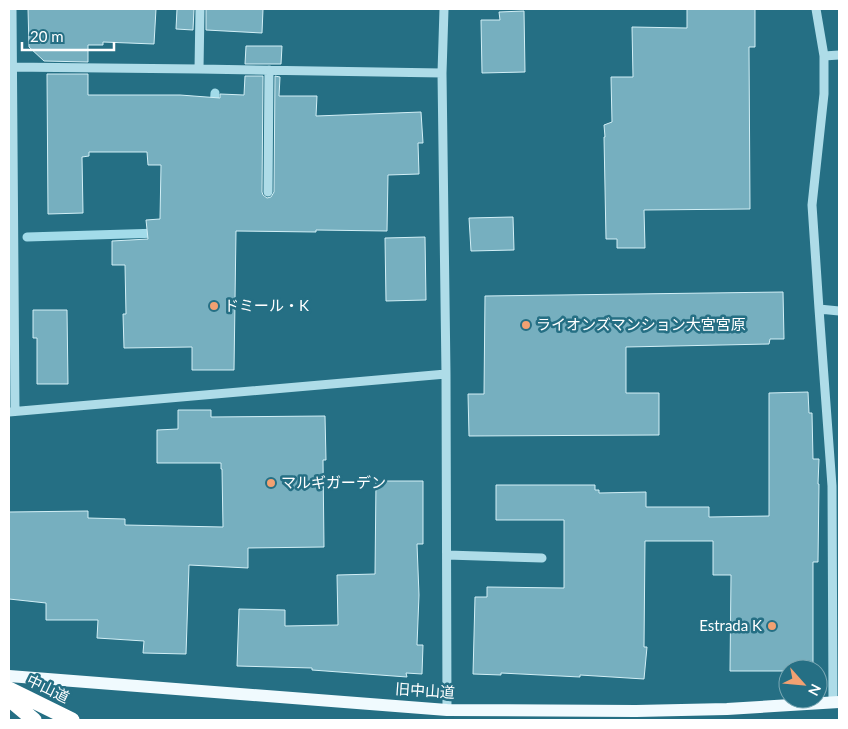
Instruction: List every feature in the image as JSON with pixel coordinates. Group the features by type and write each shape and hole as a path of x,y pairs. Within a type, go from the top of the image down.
{"highway":[{"name":"中山道","path":"9,689 72,720"},
{"name":"中山道","path":"9,699 34,720"}],"main road":[{"name":"旧中山道","path":"9,676 447,710 636,716 836,702"}],"street":[{"path":"12,9 10,67 12,411 446,374"},
{"path":"199,68 200,9"},
{"path":"444,9 442,73 446,374 447,710"},
{"path":"816,9 824,56 824,94 812,205 832,486 836,702"},
{"path":"824,56 839,56"},
{"path":"10,67 199,68 442,73"},
{"path":"268,192 269,70"},
{"path":"819,309 839,310"},
{"path":"447,555 542,558"}],"building":[{"path":"28,9 156,9 154,44 103,42 103,45 88,45 88,62 44,61 29,47"},
{"path":"177,9 194,9 193,30 176,29"},
{"path":"206,9 263,9 262,33 206,30"},
{"path":"687,9 755,9 755,47 749,47 750,209 644,210 645,248 617,248 617,239 606,239 604,125 612,122 611,77 633,77 632,27 687,28"},
{"path":"524,11 525,72 482,73 481,20 500,20 499,12"},
{"path":"246,46 282,46 281,64 245,64"},
{"path":"47,74 88,74 88,95 180,95 220,98 220,94 244,95 245,76 263,76 262,192 267,198 271,197 274,192 275,76 280,77 279,96 317,96 316,116 421,112 423,143 418,143 419,174 388,175 387,231 236,231 234,370 192,370 192,347 124,348 123,314 126,314 125,265 112,265 112,241 148,239 146,220 160,219 161,165 148,165 147,152 89,152 89,156 82,157 83,213 48,214"},
{"path":"513,217 514,250 471,251 469,218"},
{"path":"425,237 426,300 386,301 385,238"},
{"path":"783,292 784,339 770,339 769,344 626,347 626,393 659,393 659,435 469,436 468,394 484,394 485,296"},
{"path":"33,310 67,310 68,384 37,384 37,338 33,338"},
{"path":"808,392 809,413 812,413 813,459 819,459 818,562 813,562 813,659 778,659 778,671 730,671 731,575 713,575 713,541 645,541 644,647 647,647 644,679 580,675 580,677 501,673 501,675 473,674 475,597 487,597 487,587 564,588 564,520 496,520 496,485 595,485 595,490 599,490 599,493 646,492 646,507 709,507 709,517 769,516 769,393"},
{"path":"178,410 211,410 211,417 325,416 326,460 323,460 324,547 248,548 248,568 189,565 186,654 143,653 144,641 97,638 98,620 46,620 46,603 9,599 9,512 88,511 88,518 125,519 125,525 223,527 221,463 157,463 157,430 178,429"},
{"path":"376,481 423,481 423,544 417,544 419,595 417,645 423,645 422,674 406,673 407,677 312,670 312,668 237,666 239,609 285,610 285,626 338,625 337,575 375,574"}],"waterway":[{"path":"214,109 215,93"},
{"path":"27,237 160,233"}],"place":[{"name":"ドミール・K","path":"214,306"},
{"name":"ライオンズマンション大宮宮原","path":"526,325"},
{"name":"マルギガーデン","path":"271,483"},
{"name":"Estrada K","path":"772,626"}]}
